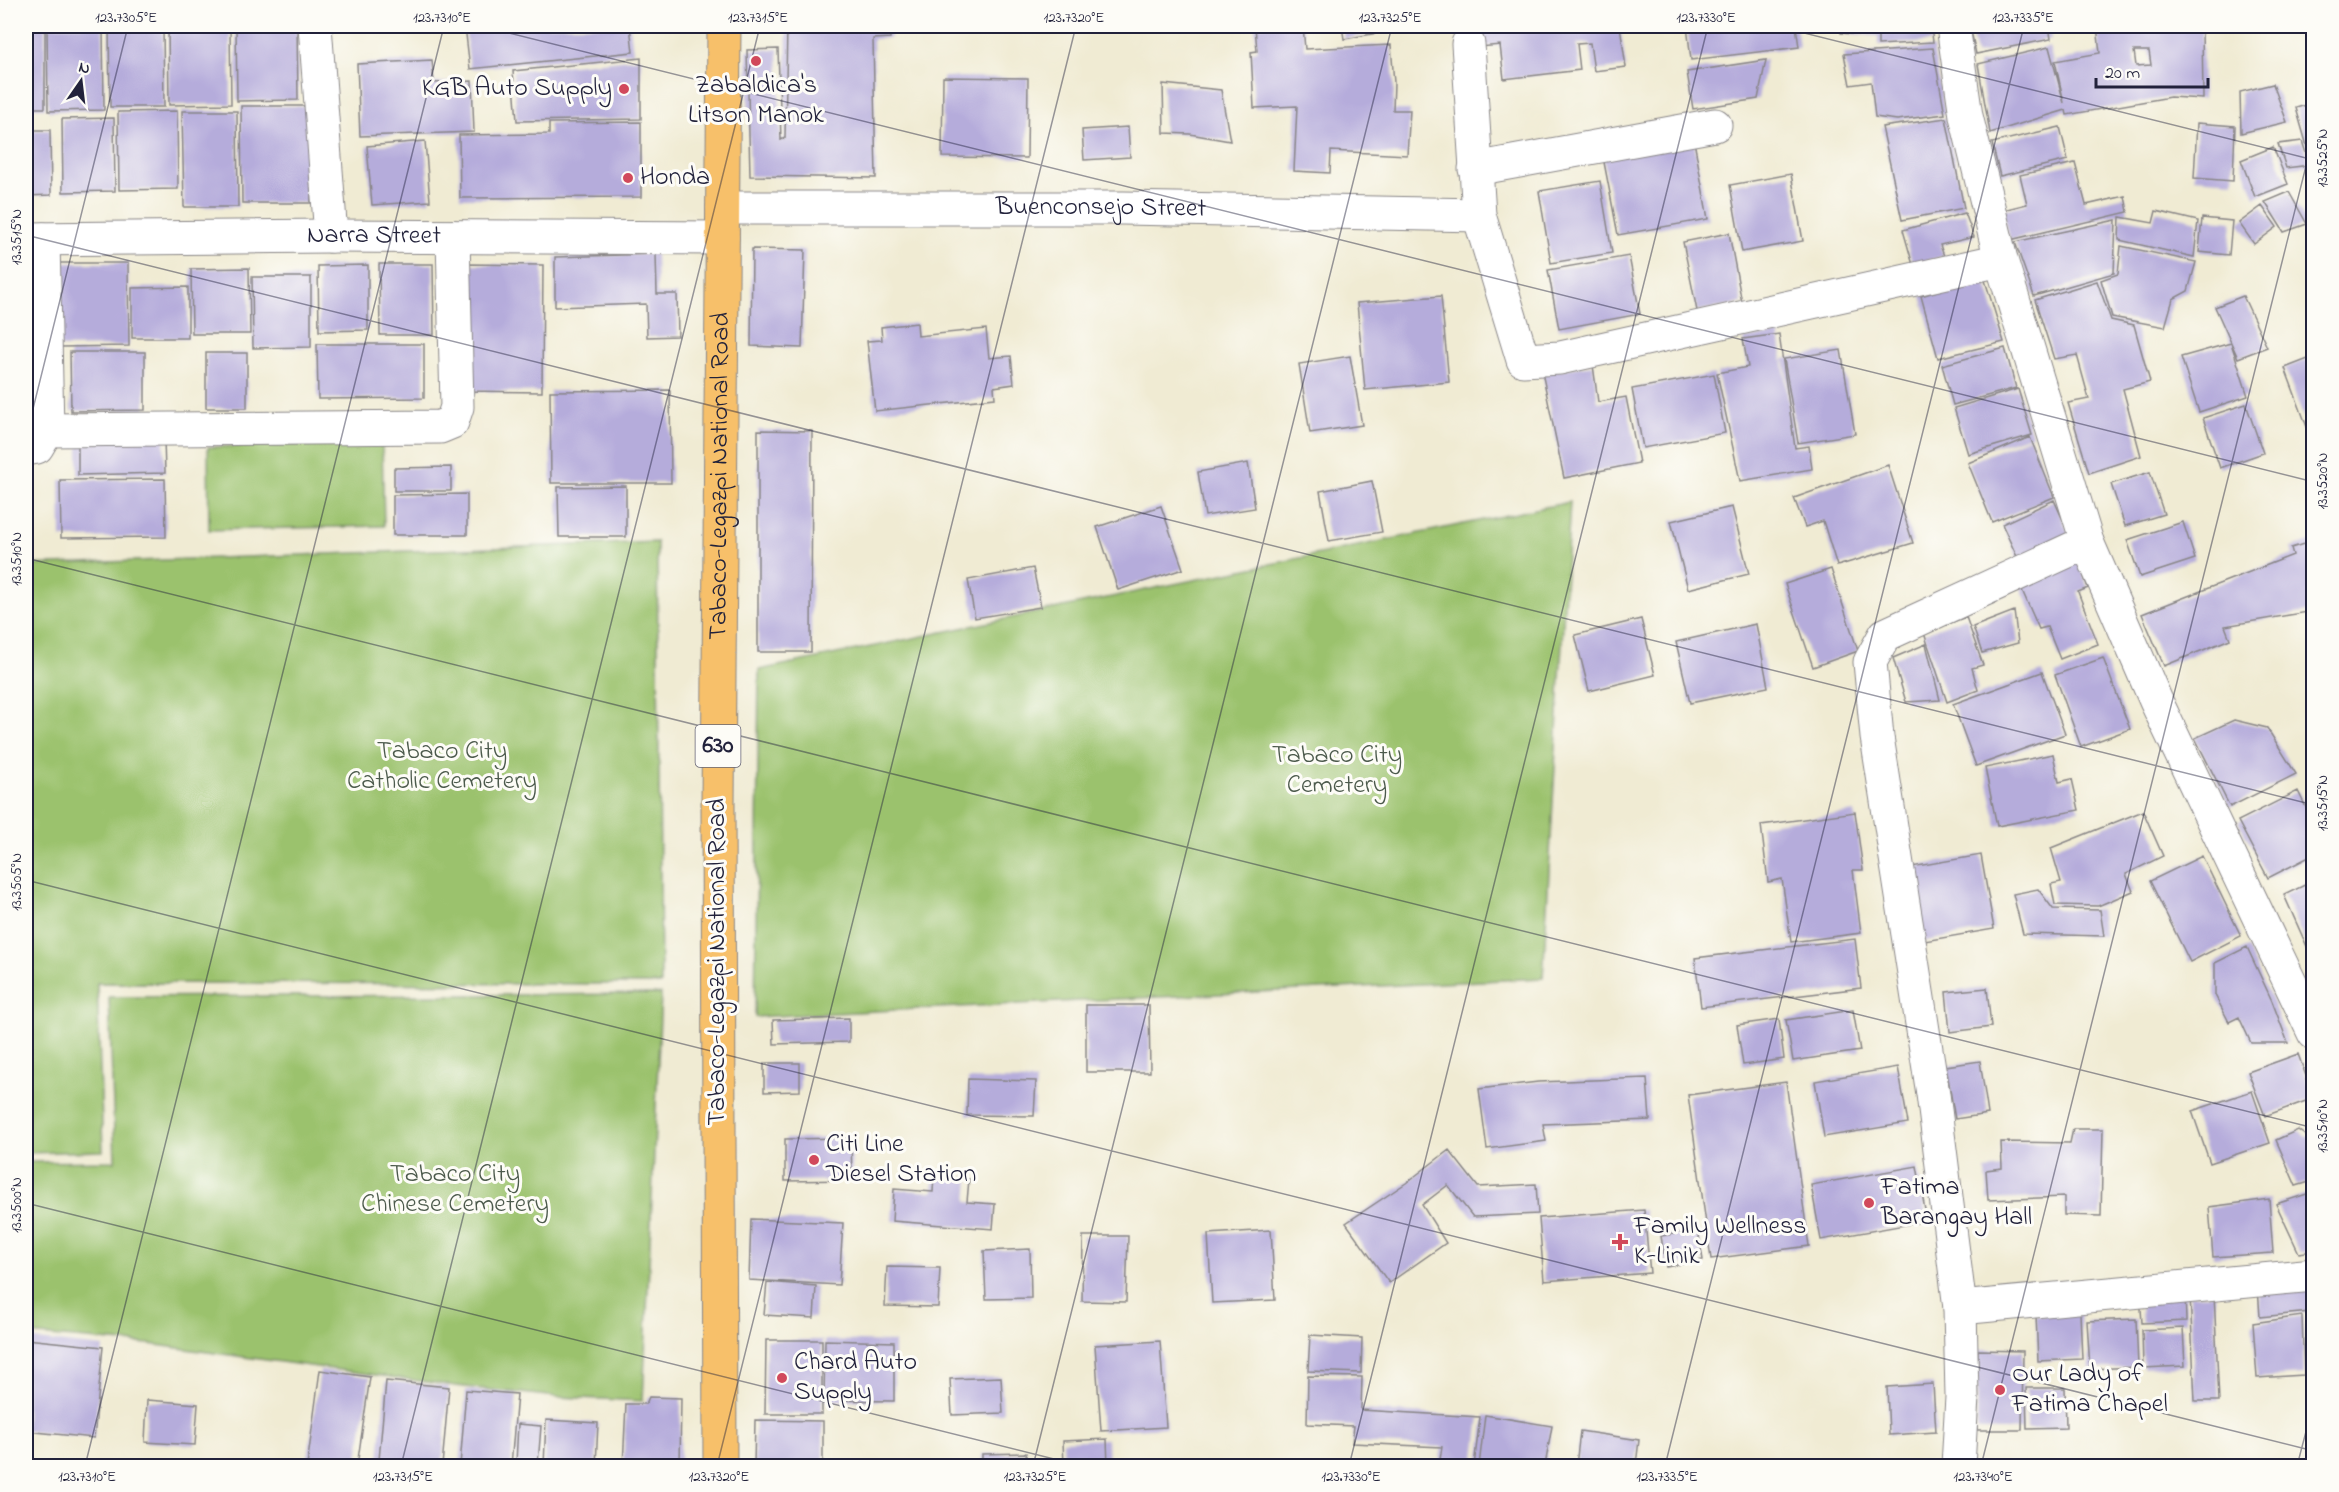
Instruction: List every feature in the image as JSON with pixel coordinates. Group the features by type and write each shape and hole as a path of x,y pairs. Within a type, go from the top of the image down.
{"main road":[{"name":"Tabaco-Legazpi National Road","path":"720,1467 718,804 724,26"}],"street":[{"path":"315,26 332,236"},
{"path":"1953,26 1966,116 2001,260 2086,542 2156,701 2313,1033"},
{"path":"1468,44 1479,215 1523,360 1560,358 2001,260"},
{"path":"1475,170 1715,125"},
{"name":"Buenconsejo Street","path":"722,223 1123,208 1479,215"},
{"name":"Narra Street","path":"34,239 453,237 722,223"},
{"path":"34,239 36,439 440,427 452,422 457,408 453,237"},
{"path":"1958,1467 1962,1397 1960,1308 1933,1094 1877,737 1870,662 1885,635 2086,542"},
{"path":"1960,1308 2313,1275"}],"green space":[{"path":"382,442 384,526 209,530 208,447"},
{"name":"Tabaco City Cemetery","path":"1570,502 1543,978 755,1017 759,670"},
{"name":"Tabaco City Catholic Cemetery","path":"657,542 661,984 97,983 103,1151 26,1153 26,565"},
{"name":"Tabaco City Chinese Cemetery","path":"661,994 643,1401 558,1397 456,1386 149,1344 26,1334 26,1162 115,1161 109,997"}],"building":[{"path":"26,26 45,26 45,108 26,108"},
{"path":"47,26 103,26 104,110 48,111"},
{"path":"109,26 163,26 164,107 110,107"},
{"path":"168,26 230,26 231,104 169,105"},
{"path":"236,26 297,26 298,100 237,101"},
{"path":"465,26 630,26 633,52 470,69"},
{"path":"787,26 889,26 890,38 873,39 876,178 750,176 747,50 778,49 781,140 785,138"},
{"path":"1255,26 1303,26 1305,49 1391,45 1394,83 1393,110 1410,110 1407,155 1331,151 1330,173 1294,171 1297,106 1254,108 1251,52 1257,51"},
{"path":"1342,26 1410,26 1410,27 1344,39"},
{"path":"1477,26 1620,26 1626,67 1594,71 1590,43 1577,44 1580,70 1504,79 1500,45 1480,47"},
{"path":"1687,26 1796,26 1799,47 1691,60"},
{"path":"1840,26 1931,26 1933,42 1878,45 1878,36 1841,33"},
{"path":"1970,26 2049,26 2051,39 1976,54"},
{"path":"2097,26 2202,26 2203,99 2170,97 2067,115 2066,110 1990,133 1978,64 2049,47 2064,103 2055,61 2100,53","holes":["2134,51 2149,51 2151,65 2136,66"]},
{"path":"1933,48 1945,114 1897,120 1875,117 1871,82 1850,85 1844,54"},
{"path":"641,58 641,119 517,121 513,71"},
{"path":"432,60 434,83 472,81 474,132 360,136 357,64"},
{"path":"1766,60 1758,99 1693,109 1687,72"},
{"path":"943,77 1028,78 1027,158 942,157"},
{"path":"1163,84 1221,90 1230,141 1190,134 1164,133"},
{"path":"2273,84 2287,122 2241,133 2240,92"},
{"path":"2313,103 2313,144 2307,146 2296,108"},
{"path":"241,106 310,106 311,203 242,203"},
{"path":"177,111 178,189 119,190 118,112"},
{"path":"182,111 237,111 238,207 184,207"},
{"path":"114,118 115,191 63,192 62,119"},
{"path":"1946,118 1964,208 1902,220 1882,127"},
{"path":"641,122 641,197 460,198 459,135 549,134 549,123"},
{"path":"2197,123 2235,126 2233,181 2194,178"},
{"path":"1128,127 1130,157 1084,160 1082,130"},
{"path":"2060,127 2068,160 2000,176 1992,143"},
{"path":"26,130 50,130 51,195 26,196"},
{"path":"425,141 430,201 372,205 367,146"},
{"path":"1694,141 1708,219 1618,235 1603,157"},
{"path":"2302,141 2310,165 2286,168 2278,144"},
{"path":"2273,147 2288,184 2255,197 2241,160"},
{"path":"2075,163 2086,205 2125,196 2128,212 2010,240 2003,210 2027,204 2020,175"},
{"path":"1791,174 1803,241 1742,252 1730,185"},
{"path":"1600,181 1612,253 1551,263 1539,191"},
{"path":"2289,192 2307,224 2284,232 2265,202"},
{"path":"2262,206 2277,227 2254,244 2239,223"},
{"path":"2156,211 2198,221 2194,257 2119,240 2120,217 2153,223"},
{"path":"1965,213 1974,237 1940,245 1944,256 1913,265 1903,230"},
{"path":"2202,218 2232,221 2229,255 2199,252"},
{"path":"2116,220 2114,273 2034,296 2015,242"},
{"path":"1729,233 1742,303 1697,311 1683,242"},
{"path":"2121,246 2196,262 2188,291 2173,299 2165,327 2112,317 2101,280 2118,274"},
{"path":"752,249 805,250 802,348 751,346"},
{"path":"656,254 657,294 677,294 678,336 647,337 646,304 555,307 555,257"},
{"path":"1629,256 1640,314 1559,329 1548,270"},
{"path":"59,263 128,263 129,346 60,347"},
{"path":"379,264 433,264 434,335 380,335"},
{"path":"468,264 543,265 542,392 467,391"},
{"path":"368,265 368,330 319,331 318,266"},
{"path":"249,268 250,334 192,334 191,269"},
{"path":"252,277 311,277 311,347 253,348"},
{"path":"1984,277 2004,342 1938,358 1921,296"},
{"path":"2097,281 2111,320 2134,325 2150,382 2123,389 2141,456 2089,473 2068,403 2089,399 2077,355 2054,359 2035,300"},
{"path":"188,287 188,338 132,338 132,288"},
{"path":"1441,296 1449,382 1365,390 1357,303"},
{"path":"2243,296 2267,347 2238,358 2215,307"},
{"path":"917,323 918,336 986,329 989,358 1011,356 1014,384 994,387 995,398 875,411 867,341 882,340 881,327"},
{"path":"1779,334 1795,448 1809,446 1812,469 1740,481 1717,373 1748,367 1743,339"},
{"path":"2231,343 2248,396 2199,412 2181,357"},
{"path":"317,344 424,344 424,398 318,399"},
{"path":"2005,348 2016,388 1953,405 1942,365"},
{"path":"1841,350 1855,434 1798,443 1784,359"},
{"path":"70,352 145,352 145,410 71,411"},
{"path":"206,353 247,353 247,408 206,408"},
{"path":"1350,356 1362,425 1310,433 1299,364"},
{"path":"2313,357 2313,443 2285,368"},
{"path":"1593,365 1598,402 1626,397 1639,463 1564,478 1542,372"},
{"path":"1714,374 1725,433 1643,448 1632,389"},
{"path":"2018,389 2032,435 1968,454 1954,408"},
{"path":"27,390 28,423 26,423"},
{"path":"670,390 671,483 551,483 550,391"},
{"path":"2246,404 2263,453 2220,468 2203,418"},
{"path":"758,430 812,431 811,652 758,652"},
{"path":"2030,437 2054,497 1992,522 1968,463"},
{"path":"164,438 165,473 78,475 78,440"},
{"path":"1248,463 1255,508 1205,516 1198,472"},
{"path":"1888,465 1913,543 1837,566 1823,521 1805,527 1794,498"},
{"path":"451,467 451,491 394,491 394,468"},
{"path":"2150,472 2164,514 2125,526 2111,484"},
{"path":"165,479 166,537 61,538 60,480"},
{"path":"1372,481 1382,532 1329,541 1320,491"},
{"path":"626,486 626,537 559,537 558,487"},
{"path":"467,494 467,535 393,535 393,495"},
{"path":"2054,500 2071,538 2019,561 2002,524"},
{"path":"1161,506 1183,569 1118,590 1097,527"},
{"path":"1732,507 1749,574 1688,589 1671,521"},
{"path":"2183,522 2195,559 2140,577 2127,540"},
{"path":"2313,541 2313,611 2225,626 2230,639 2164,666 2142,614 2293,555 2291,548"},
{"path":"2076,555 2088,588 2078,592 2098,644 2060,659 2047,627 2039,629 2018,581"},
{"path":"1033,568 1041,607 975,618 968,580"},
{"path":"1831,569 1858,651 1813,667 1785,584"},
{"path":"2014,611 2018,643 1982,653 1973,627"},
{"path":"1966,617 1983,665 1972,668 1978,690 1947,702 1924,633"},
{"path":"1641,619 1655,675 1589,691 1575,635"},
{"path":"1756,624 1768,687 1690,703 1676,642"},
{"path":"1926,644 1940,700 1906,702 1893,658"},
{"path":"2103,658 2130,729 2081,747 2055,675"},
{"path":"2042,672 2065,734 1976,766 1953,704"},
{"path":"2234,720 2267,728 2296,774 2230,807 2195,738"},
{"path":"2053,754 2059,782 2072,779 2079,810 1997,826 1985,768"},
{"path":"2298,791 2313,822 2313,855 2268,878 2238,821"},
{"path":"2143,811 2163,856 2126,874 2133,891 2098,906 2055,905 2051,884 2061,882 2051,848"},
{"path":"1855,812 1863,870 1853,870 1861,933 1791,942 1782,879 1768,882 1761,825"},
{"path":"1981,855 1994,929 1925,941 1911,867"},
{"path":"2202,856 2241,936 2190,962 2150,881"},
{"path":"2313,881 2313,960 2284,895"},
{"path":"2038,889 2053,909 2100,910 2104,936 2023,934 2013,894"},
{"path":"1855,939 1861,988 1701,1007 1695,958"},
{"path":"2247,947 2288,1043 2251,1043 2239,1017 2229,1022 2215,995 2215,963"},
{"path":"1987,988 1991,1027 1950,1032 1946,992"},
{"path":"1086,1005 1149,1005 1150,1072 1086,1072"},
{"path":"1853,1010 1860,1051 1793,1061 1786,1020"},
{"path":"849,1018 849,1042 774,1044 773,1020"},
{"path":"1779,1019 1784,1059 1743,1065 1737,1025"},
{"path":"2298,1054 2314,1098 2265,1116 2248,1072"},
{"path":"1980,1061 1988,1114 1955,1119 1946,1066"},
{"path":"764,1063 800,1063 800,1091 764,1092"},
{"path":"1898,1067 1908,1123 1824,1137 1815,1081"},
{"path":"1647,1078 1650,1120 1543,1124 1546,1141 1487,1149 1479,1089 1538,1082"},
{"path":"968,1079 1036,1081 1034,1116 967,1115"},
{"path":"1786,1082 1809,1246 1711,1259 1688,1095"},
{"path":"2252,1091 2270,1143 2210,1163 2192,1111"},
{"path":"2073,1129 2103,1129 2101,1216 2064,1215 2064,1197 1988,1200 1986,1170 2002,1168 2001,1142 2070,1143"},
{"path":"2298,1130 2306,1136 2313,1135 2313,1181 2296,1186 2276,1140"},
{"path":"851,1138 852,1180 785,1181 785,1139"},
{"path":"1449,1150 1478,1187 1536,1184 1538,1214 1473,1217 1448,1185 1422,1205 1446,1243 1389,1283 1346,1223 1406,1183"},
{"name":"Fatima Barangay Hall","path":"1917,1166 1927,1221 1821,1240 1811,1185"},
{"path":"934,1176 969,1179 967,1202 995,1204 993,1229 892,1221 894,1189 933,1192"},
{"path":"2313,1192 2313,1251 2299,1253 2276,1204"},
{"path":"2269,1199 2273,1253 2213,1257 2209,1207"},
{"path":"1644,1210 1650,1273 1544,1281 1539,1218"},
{"path":"751,1219 843,1223 839,1285 749,1280"},
{"path":"1271,1230 1275,1300 1212,1303 1208,1234"},
{"path":"1698,1230 1703,1260 1666,1267 1661,1236"},
{"path":"1083,1236 1128,1236 1126,1302 1082,1301"},
{"path":"1030,1249 1031,1298 986,1299 984,1251"},
{"path":"887,1267 940,1268 938,1307 885,1306"},
{"path":"767,1282 816,1286 814,1318 764,1315"},
{"path":"2309,1284 2310,1312 2260,1317 2258,1288"},
{"path":"2185,1292 2186,1321 2142,1323 2140,1294"},
{"path":"2214,1294 2219,1401 2195,1401 2190,1295"},
{"path":"2080,1313 2082,1359 2038,1361 2036,1315"},
{"path":"2302,1316 2304,1375 2257,1378 2253,1323"},
{"path":"2136,1319 2138,1367 2090,1369 2087,1321"},
{"path":"2183,1328 2185,1366 2143,1368 2142,1330"},
{"path":"1310,1335 1362,1338 1361,1373 1308,1371"},
{"path":"26,1339 103,1347 94,1438 26,1431"},
{"path":"766,1340 822,1340 822,1414 765,1414"},
{"path":"825,1340 894,1342 894,1401 824,1400"},
{"path":"1160,1341 1166,1427 1101,1431 1095,1345"},
{"name":"Our Lady of Fatima Chapel","path":"1978,1350 2023,1351 2022,1430 1977,1430"},
{"path":"320,1370 370,1377 357,1466 307,1466"},
{"path":"1308,1376 1362,1377 1361,1410 1480,1417 1474,1466 1439,1466 1442,1447 1352,1443 1354,1426 1307,1424"},
{"path":"1001,1377 1003,1413 952,1415 950,1379"},
{"path":"386,1381 449,1387 442,1466 379,1460"},
{"path":"1933,1384 1936,1432 1889,1435 1887,1387"},
{"path":"2026,1388 2065,1388 2066,1428 2027,1429"},
{"path":"466,1390 517,1394 511,1466 460,1466"},
{"path":"649,1397 681,1398 680,1466 623,1466 626,1404 646,1404"},
{"path":"147,1400 198,1404 195,1445 145,1442"},
{"path":"1485,1415 1552,1426 1545,1466 1479,1466"},
{"path":"546,1420 598,1423 596,1466 544,1465"},
{"path":"755,1420 823,1421 823,1466 754,1466"},
{"path":"518,1424 541,1426 538,1464 516,1463"},
{"path":"1580,1431 1639,1440 1636,1465 1620,1463 1619,1466 1576,1466"},
{"path":"1107,1439 1108,1466 1064,1466 1063,1441"},
{"path":"1026,1453 1027,1466 982,1466 982,1454"}],"place":[{"name":"Zabaldica's Litson Manok","path":"756,61"},
{"name":"KGB Auto Supply","path":"624,89"},
{"name":"Honda","path":"628,178"},
{"name":"Citi Line Diesel Station","path":"814,1160"},
{"name":"Fatima Barangay Hall","path":"1869,1203"},
{"name":"Family Wellness K-Linik","path":"1620,1242"},
{"name":"Chard Auto Supply","path":"782,1378"},
{"name":"Our Lady of Fatima Chapel","path":"2000,1390"}]}
